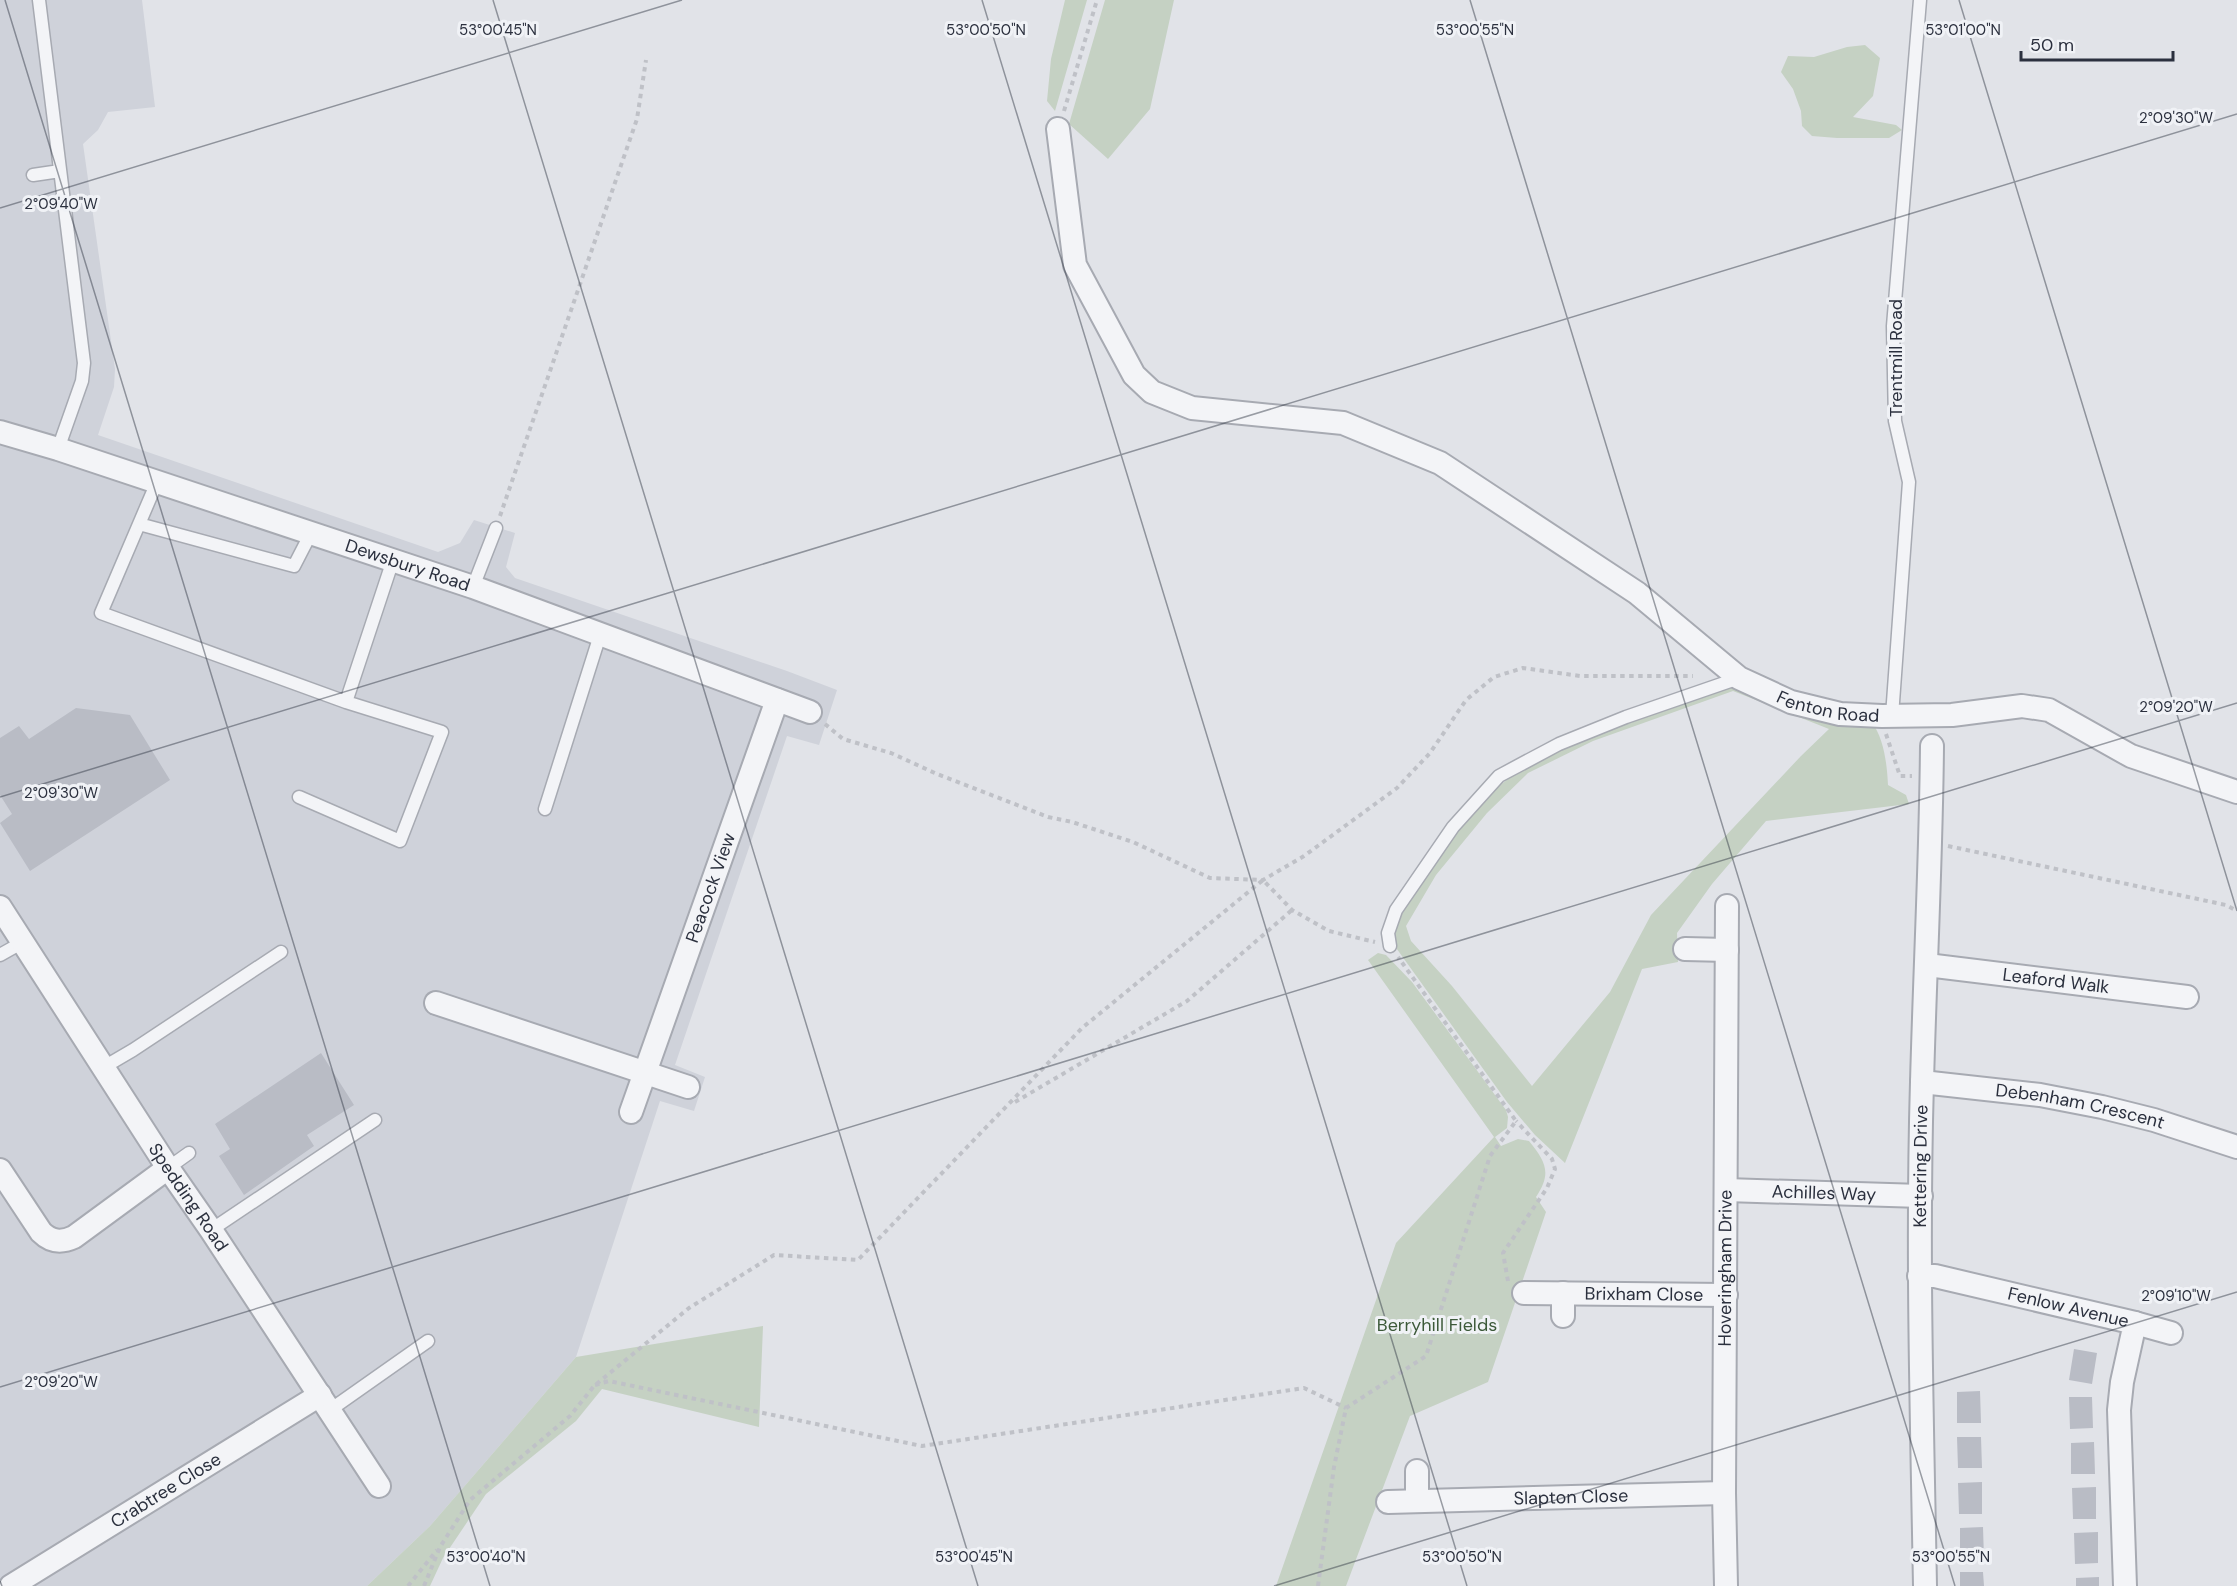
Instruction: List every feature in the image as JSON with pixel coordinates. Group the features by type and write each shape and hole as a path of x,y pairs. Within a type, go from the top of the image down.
{"street":[{"name":"Fenton Road","path":"1058,129 1075,265 1134,375 1152,392 1192,408 1343,423 1440,463 1637,592 1739,678 1791,702 1840,714 1887,716 1952,715 2022,706 2049,710 2131,756 2237,792"},
{"name":"Dewsbury Road","path":"0,432 58,449 473,587 810,712"},
{"name":"Peacock View","path":"631,1112 777,700"},
{"name":"Kettering Drive","path":"1925,1586 1919,1276 1932,746"},
{"name":"Hoveringham Drive","path":"1726,1586 1724,1493 1727,906"},
{"name":"Spedding Road","path":"0,907 168,1168 379,1486"},
{"path":"1685,950 1727,950"},
{"name":"Leaford Walk","path":"1927,965 2187,997"},
{"path":"436,1003 688,1087"},
{"name":"Debenham Crescent","path":"1922,1082 2040,1095 2102,1107 2154,1120 2237,1147"},
{"path":"0,1170 47,1239 65,1241 74,1237 168,1168"},
{"name":"Achilles Way","path":"1726,1190 1921,1196"},
{"name":"Fenlow Avenue","path":"1919,1276 1935,1276 2134,1323 2122,1382 2119,1410 2125,1586"},
{"name":"Brixham Close","path":"1524,1293 1563,1305 1726,1295"},
{"path":"2134,1323 2171,1333"},
{"name":"Crabtree Close","path":"11,1586 325,1403"},
{"path":"1417,1471 1417,1501"},
{"name":"Slapton Close","path":"1388,1502 1724,1493"}],"lane":[{"path":"39,0 84,363 82,381 58,449"},
{"name":"Trentmill Road","path":"1887,716 1909,482 1895,421 1893,326 1920,0"},
{"path":"33,175 60,171"},
{"path":"157,482 101,613 345,702 442,732 400,841 299,797"},
{"path":"139,524 294,566 311,533"},
{"path":"473,587 495,528"},
{"path":"345,702 393,560"},
{"path":"545,809 600,635"},
{"path":"1390,946 1388,933 1402,901 1453,826 1499,776 1560,744 1626,717 1739,678"},
{"path":"0,955 23,942"},
{"path":"104,1067 281,952"},
{"path":"211,1230 375,1120"},
{"path":"168,1168 189,1153"},
{"path":"325,1403 428,1341"}],"path":[{"path":"1058,129 1097,0"},
{"path":"495,528 637,119 645,60"},
{"path":"408,1586 440,1547 470,1500 570,1416 594,1386 689,1308 774,1255 858,1260 1082,1028 1263,880 1304,856 1397,788 1430,753 1466,699 1494,677 1523,668 1580,676 1694,676"},
{"path":"810,712 843,739 891,753 937,774 1048,817 1072,822 1133,842 1210,878 1263,880 1292,910 1329,931 1390,946 1516,1121 1552,1159 1555,1169 1547,1188 1503,1253 1509,1288 1524,1293"},
{"path":"1887,716 1885,732 1900,776 1932,777"},
{"path":"1930,842 2139,885 2226,905 2237,910"},
{"path":"1009,1105 1187,1001 1292,910"},
{"path":"1318,1586 1334,1467 1346,1408 1426,1356 1490,1156 1516,1121"},
{"path":"594,1386 609,1382 922,1446 1304,1388 1346,1408"},
{"path":"424,1586 440,1547"}],"shaded area":[{"path":"0,0 142,0 155,107 108,112 98,130 83,144 115,369 114,387 98,435 438,552 460,543 474,520 515,533 506,567 515,578 837,690 819,745 787,736 675,1065 705,1077 694,1111 660,1101 576,1357 430,1526 367,1586 0,1586"}],"green space":[{"path":"1065,0 1087,0 1055,111 1047,101 1051,59"},
{"path":"1105,0 1174,0 1150,109 1108,159 1069,124"},
{"path":"1865,45 1880,58 1873,96 1853,117 1896,125 1902,130 1889,138 1812,136 1802,126 1801,111 1793,89 1781,72 1788,56 1814,57 1847,47"},
{"path":"1728,685 1871,721 1882,743 1888,785 1906,795 1909,804 1766,821 1712,884 1677,933 1678,962 1642,969 1565,1163 1535,1135 1507,1102 1394,945 1395,927 1407,898 1457,828 1494,790 1523,767 1573,743","holes":["1733,691 1829,729 1651,915 1610,992 1532,1086 1452,986 1411,941 1406,926 1436,875 1487,813 1528,773 1593,741"]},
{"name":"Berryhill Fields","path":"1378,953 1386,955 1412,982 1506,1110 1507,1128 1495,1137 1501,1146 1518,1139 1529,1141 1540,1155 1545,1174 1536,1197 1546,1212 1488,1382 1410,1416 1346,1586 1276,1586 1396,1243 1494,1137 1368,960"},
{"path":"763,1326 759,1427 602,1389 576,1421 486,1494 443,1558 430,1586 367,1586 430,1526 576,1357"}],"building":[{"path":"76,708 130,715 170,780 30,871 0,823 12,814 0,795 0,738 19,726 29,739"},
{"path":"321,1053 354,1105 307,1135 314,1146 244,1195 219,1156 230,1149 215,1124"},
{"path":"2074,1349 2097,1353 2092,1384 2069,1380"},
{"path":"1980,1391 1981,1423 1957,1423 1957,1392"},
{"path":"2069,1397 2092,1397 2093,1428 2070,1429"},
{"path":"1957,1437 1981,1437 1982,1468 1958,1468"},
{"path":"2094,1442 2095,1474 2071,1474 2071,1443"},
{"path":"1982,1482 1982,1514 1959,1514 1958,1483"},
{"path":"2096,1487 2096,1519 2073,1519 2072,1488"},
{"path":"1983,1527 1984,1559 1960,1559 1960,1528"},
{"path":"2098,1532 2098,1563 2075,1564 2074,1533"},
{"path":"1960,1572 1983,1572 1984,1586 1960,1586"},
{"path":"2099,1577 2099,1586 2076,1586 2076,1578"}]}
